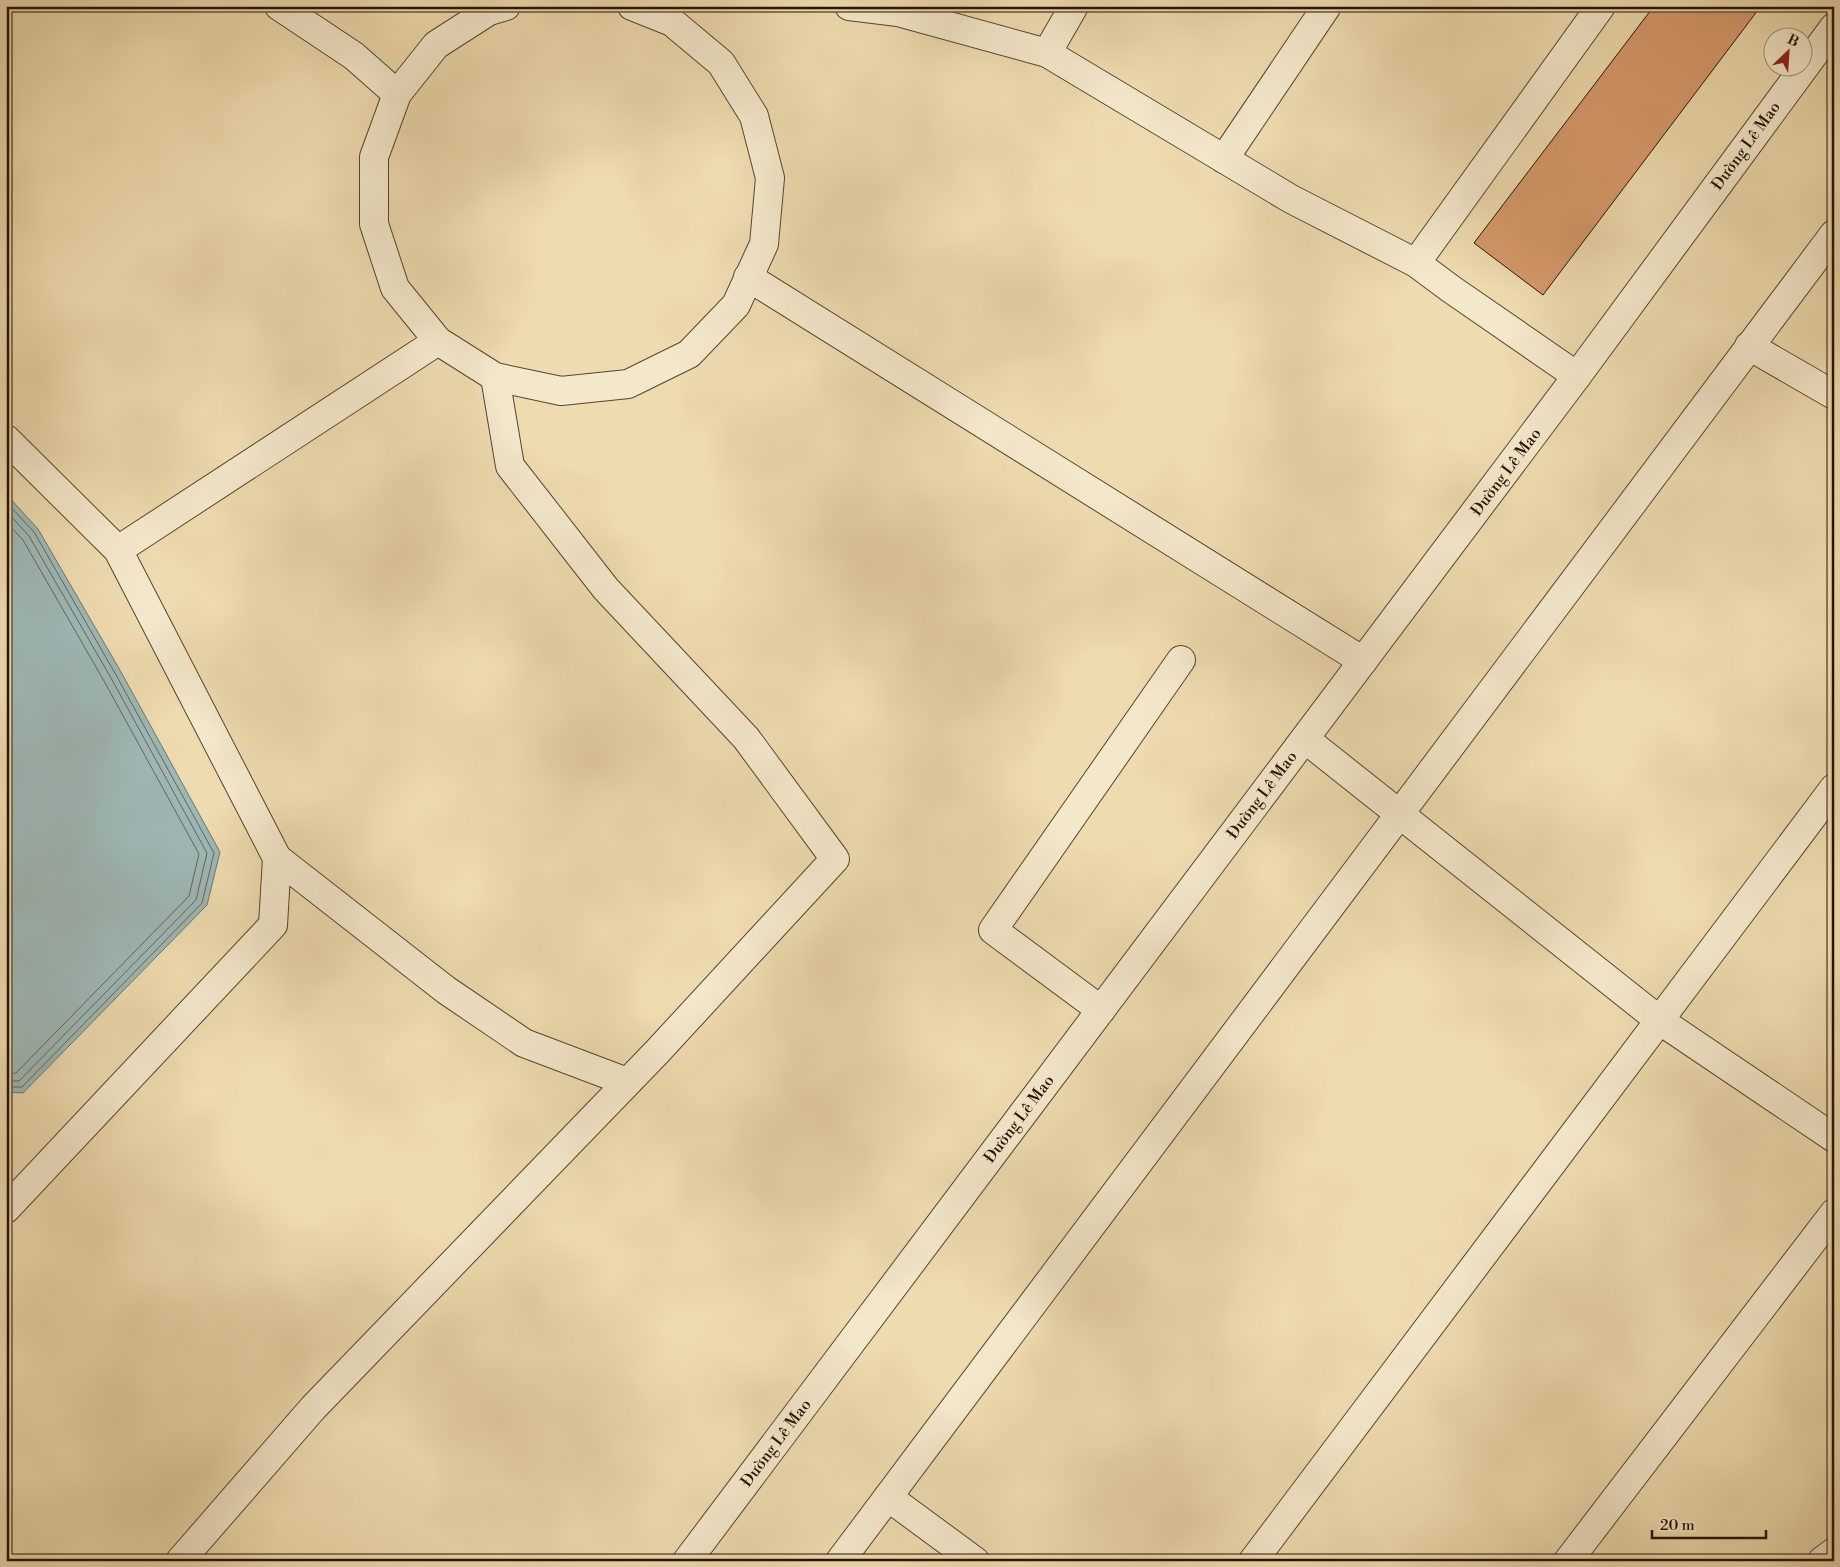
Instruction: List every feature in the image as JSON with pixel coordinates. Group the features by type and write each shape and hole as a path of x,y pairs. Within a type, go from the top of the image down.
{"street":[{"path":"506,6 489,11 436,45 397,94 374,158 374,224 396,288 438,341 495,377 561,391 628,384 689,354 736,306 764,244 770,178 754,116 721,63 672,22 632,6"},
{"path":"849,6 898,12 1047,53 1291,200 1416,262 1451,289 1578,376"},
{"path":"1047,53 1074,6"},
{"path":"1224,159 1327,6"},
{"path":"1416,262 1601,6"},
{"path":"291,9 354,56 397,94"},
{"name":"Đường Lê Mao","path":"687,1561 1578,376 1834,27"},
{"path":"840,1561 1834,234"},
{"path":"748,277 1363,661"},
{"path":"118,550 438,341"},
{"path":"1749,346 1834,395"},
{"path":"180,1561 313,1408 627,1082 835,858 746,738 606,589 510,466 495,377"},
{"path":"6,438 118,550 277,858 446,990 524,1042 627,1082"},
{"path":"1101,1010 993,930 1181,660"},
{"path":"1305,739 1398,815 1660,1020 1834,1138"},
{"path":"1253,1561 1834,788"},
{"path":"8,1203 273,925 277,858"},
{"path":"1568,1561 1834,1212"},
{"path":"888,1496 975,1561"},
{"path":"1822,1561 1834,1552"}],"water":[{"path":"6,494 38,529 121,672 220,852 207,905 23,1093 6,1092"}],"building":[{"path":"1654,6 1761,6 1543,295 1474,243"}]}
